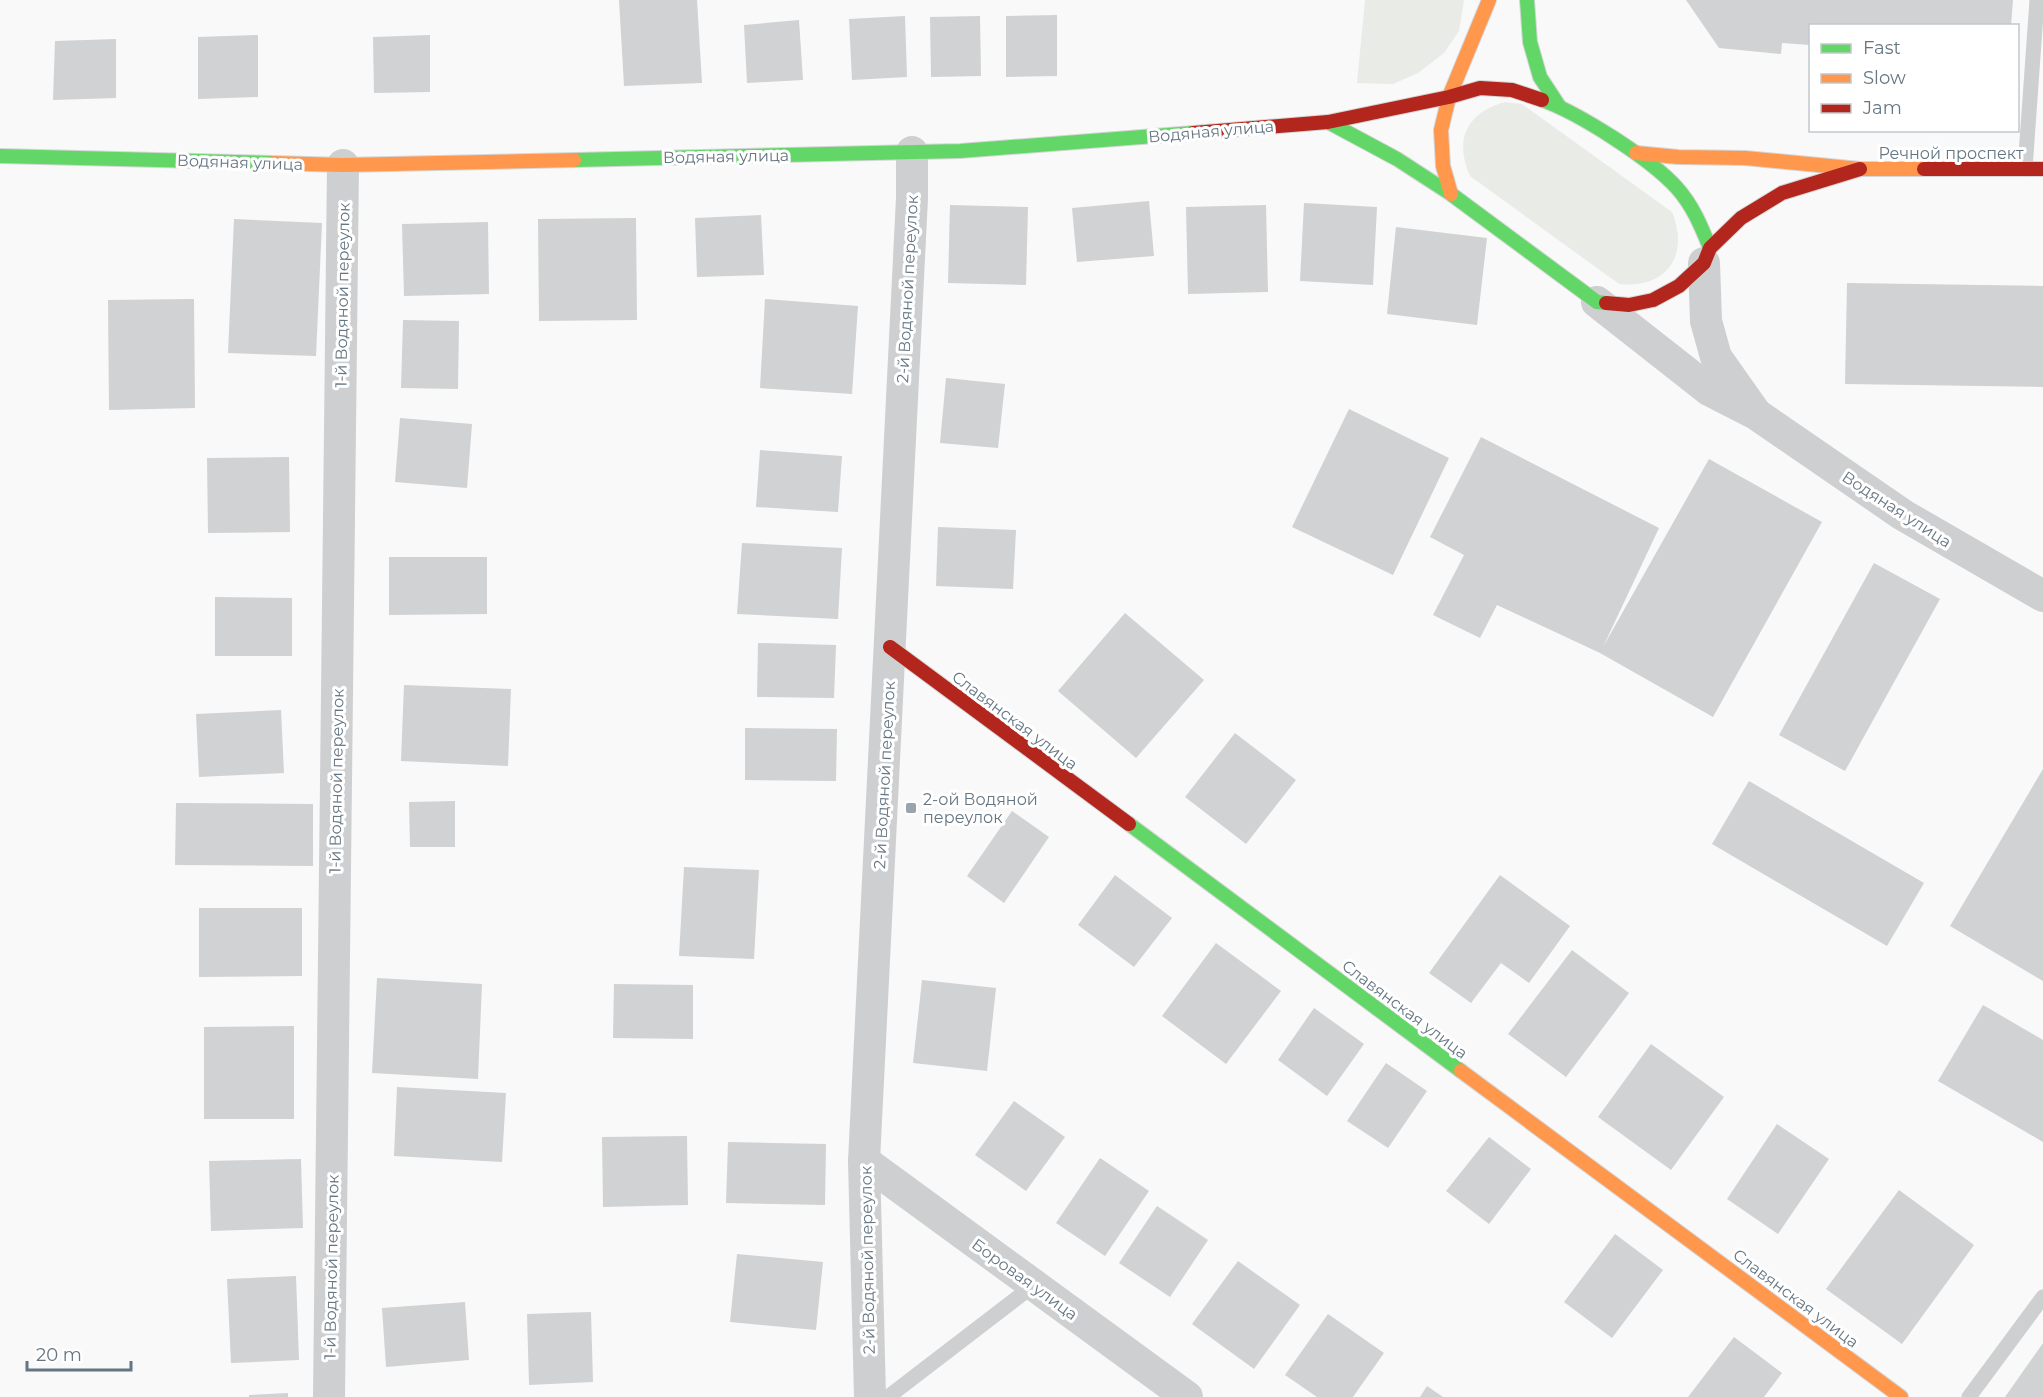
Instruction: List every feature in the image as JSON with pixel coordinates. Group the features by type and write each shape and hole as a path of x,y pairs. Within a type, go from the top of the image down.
{"street":[{"path":"1451,194 1443,166 1442,130 1449,97 1489,0"},
{"path":"1527,0 1530,42 1540,77 1558,106"},
{"name":"Водяная улица","path":"0,156 343,165 960,151 1328,122 1449,97 1480,88 1512,90 1558,106 1636,153 1676,187 1698,217 1707,256"},
{"path":"1328,122 1397,159 1451,194 1597,302 1709,390 1756,414"},
{"name":"2-й Водяной переулок","path":"870,1397 864,1161 912,198 912,152"},
{"path":"1636,153 1745,159 1860,170"},
{"name":"1-й Водяной переулок","path":"329,1397 343,165"},
{"name":"Речной проспект","path":"1860,170 2043,169"},
{"path":"1597,302 1629,305 1653,300 1679,286 1741,218 1782,193 1860,170"},
{"path":"1707,256 1706,321 1716,357 1756,414"},
{"name":"Водяная улица","path":"1756,414 1903,515 2043,596"},
{"name":"Славянская улица","path":"890,647 1901,1397"},
{"name":"Боровая улица","path":"864,1161 1187,1397"}],"lane":[{"path":"2025,169 2037,0"},
{"path":"888,1397 1034,1285"},
{"path":"1969,1397 2043,1297"}],"shaded area":[{"path":"1365,0 1464,0 1459,31 1444,53 1418,73 1393,84 1357,83"},
{"path":"1505,102 1522,104 1672,212 1677,228 1676,255 1661,275 1650,281 1636,284 1619,284 1470,176 1463,151 1467,130 1481,113"}],"building":[{"path":"619,0 697,0 702,83 624,86"},
{"path":"1686,0 2013,0 2011,24 1809,24 1809,45 1782,43 1781,54 1719,48"},
{"path":"1057,15 1057,76 1006,77 1006,16"},
{"path":"905,16 907,77 852,80 849,19"},
{"path":"980,16 981,76 931,77 930,17"},
{"path":"799,20 803,80 747,83 744,25"},
{"path":"258,35 258,97 198,99 198,37"},
{"path":"430,35 430,92 374,93 373,37"},
{"path":"116,39 116,98 53,100 55,41"},
{"path":"1149,201 1154,256 1077,262 1072,208"},
{"path":"1304,203 1377,207 1373,285 1300,281"},
{"path":"950,205 1028,207 1026,285 948,283"},
{"path":"1266,205 1268,292 1188,294 1186,207"},
{"path":"761,215 764,275 697,277 695,218"},
{"path":"636,218 637,320 539,321 538,219"},
{"path":"234,219 322,223 316,356 228,353"},
{"path":"488,222 489,294 404,296 402,224"},
{"path":"1396,227 1487,238 1477,325 1387,314"},
{"path":"1847,283 2043,286 2043,387 1845,384"},
{"path":"194,299 195,408 109,410 108,300"},
{"path":"765,299 858,306 852,394 760,388"},
{"path":"403,320 459,321 458,389 401,388"},
{"path":"946,378 1005,384 998,448 940,443"},
{"path":"1349,409 1449,458 1393,575 1292,527"},
{"path":"400,418 472,424 467,488 395,482"},
{"path":"1481,437 1659,528 1603,647 1709,459 1822,522 1713,717 1600,653 1497,605 1480,638 1433,615 1464,555 1430,537"},
{"path":"760,450 842,456 838,512 756,507"},
{"path":"289,457 290,532 208,533 207,458"},
{"path":"938,527 1016,530 1013,589 936,586"},
{"path":"742,543 842,548 838,619 737,614"},
{"path":"389,557 487,557 487,614 389,615"},
{"path":"1874,563 1940,599 1845,771 1779,735"},
{"path":"215,597 292,598 292,656 215,656"},
{"path":"1125,613 1204,680 1136,758 1058,691"},
{"path":"758,643 836,645 834,698 757,697"},
{"path":"404,685 511,689 508,766 401,761"},
{"path":"281,710 284,773 199,777 196,714"},
{"path":"745,728 837,729 836,781 745,780"},
{"path":"1235,733 1296,780 1246,844 1185,797"},
{"path":"2043,769 2043,981 1950,926"},
{"path":"1749,781 1924,883 1887,946 1712,844"},
{"path":"455,801 455,847 410,847 409,802"},
{"path":"176,803 313,804 313,866 175,865"},
{"path":"1012,811 1049,837 1004,903 967,876"},
{"path":"684,867 759,870 754,959 679,956"},
{"path":"1115,875 1172,918 1134,967 1078,925"},
{"path":"1500,875 1570,926 1529,983 1501,963 1471,1003 1429,973"},
{"path":"199,908 302,908 302,976 199,977"},
{"path":"1216,943 1281,991 1226,1064 1162,1016"},
{"path":"1572,950 1629,993 1566,1077 1508,1034"},
{"path":"377,978 482,984 478,1079 372,1073"},
{"path":"922,980 996,988 987,1071 913,1063"},
{"path":"614,984 693,985 693,1039 613,1038"},
{"path":"1983,1005 2043,1040 2043,1142 1938,1081"},
{"path":"1314,1008 1364,1044 1327,1096 1278,1060"},
{"path":"294,1026 294,1119 204,1119 204,1027"},
{"path":"1651,1044 1724,1097 1671,1170 1598,1117"},
{"path":"1386,1063 1427,1091 1388,1148 1347,1121"},
{"path":"397,1087 506,1093 502,1162 394,1156"},
{"path":"1014,1101 1065,1137 1026,1191 975,1155"},
{"path":"1777,1124 1829,1159 1778,1234 1727,1199"},
{"path":"687,1136 688,1205 603,1207 602,1137"},
{"path":"1489,1137 1531,1169 1489,1224 1446,1191"},
{"path":"728,1142 826,1144 825,1205 726,1203"},
{"path":"1100,1158 1149,1191 1105,1256 1056,1223"},
{"path":"301,1159 303,1228 211,1231 209,1161"},
{"path":"1899,1190 1974,1245 1902,1344 1826,1289"},
{"path":"1157,1206 1208,1240 1170,1297 1119,1263"},
{"path":"1615,1234 1663,1270 1612,1338 1564,1302"},
{"path":"737,1254 823,1262 816,1330 730,1322"},
{"path":"1238,1261 1300,1305 1254,1369 1192,1324"},
{"path":"296,1276 299,1360 231,1363 227,1279"},
{"path":"465,1302 469,1360 386,1367 382,1308"},
{"path":"591,1312 593,1382 529,1385 527,1314"},
{"path":"1328,1314 1384,1353 1353,1397 1317,1397 1285,1375"},
{"path":"1734,1337 1782,1373 1764,1397 1688,1397"},
{"path":"2043,1343 2043,1397 2005,1397"},
{"path":"1427,1386 1443,1397 1420,1397"},
{"path":"288,1393 288,1397 249,1397 249,1395"}],"traffic: fast":[{"path":"1527,0 1530,42 1540,77 1559,106"},
{"path":"1542,100 1575,115 1614,138 1665,176 1688,202 1710,248"},
{"path":"1328,122 1397,159 1451,194 1597,302 1606,303"},
{"path":"574,160 960,151 1193,133"},
{"path":"0,156 273,163"},
{"path":"1129,824 1461,1071"}],"traffic: slow":[{"path":"1451,194 1443,166 1441,130 1449,97 1489,0"},
{"path":"1636,153 1678,157 1745,158 1860,169 1924,169"},
{"path":"273,163 343,165 574,160"},
{"path":"1461,1071 1901,1397"}],"traffic: jam":[{"path":"1193,133 1328,122 1449,97 1480,88 1512,90 1542,100"},
{"path":"1606,303 1629,305 1653,300 1679,286 1704,263 1710,248 1741,218 1782,193 1860,169"},
{"path":"1924,169 2043,169"},
{"path":"890,647 1129,824"}],"place":[{"name":"2-ой Водяной переулок","path":"911,808"}]}
